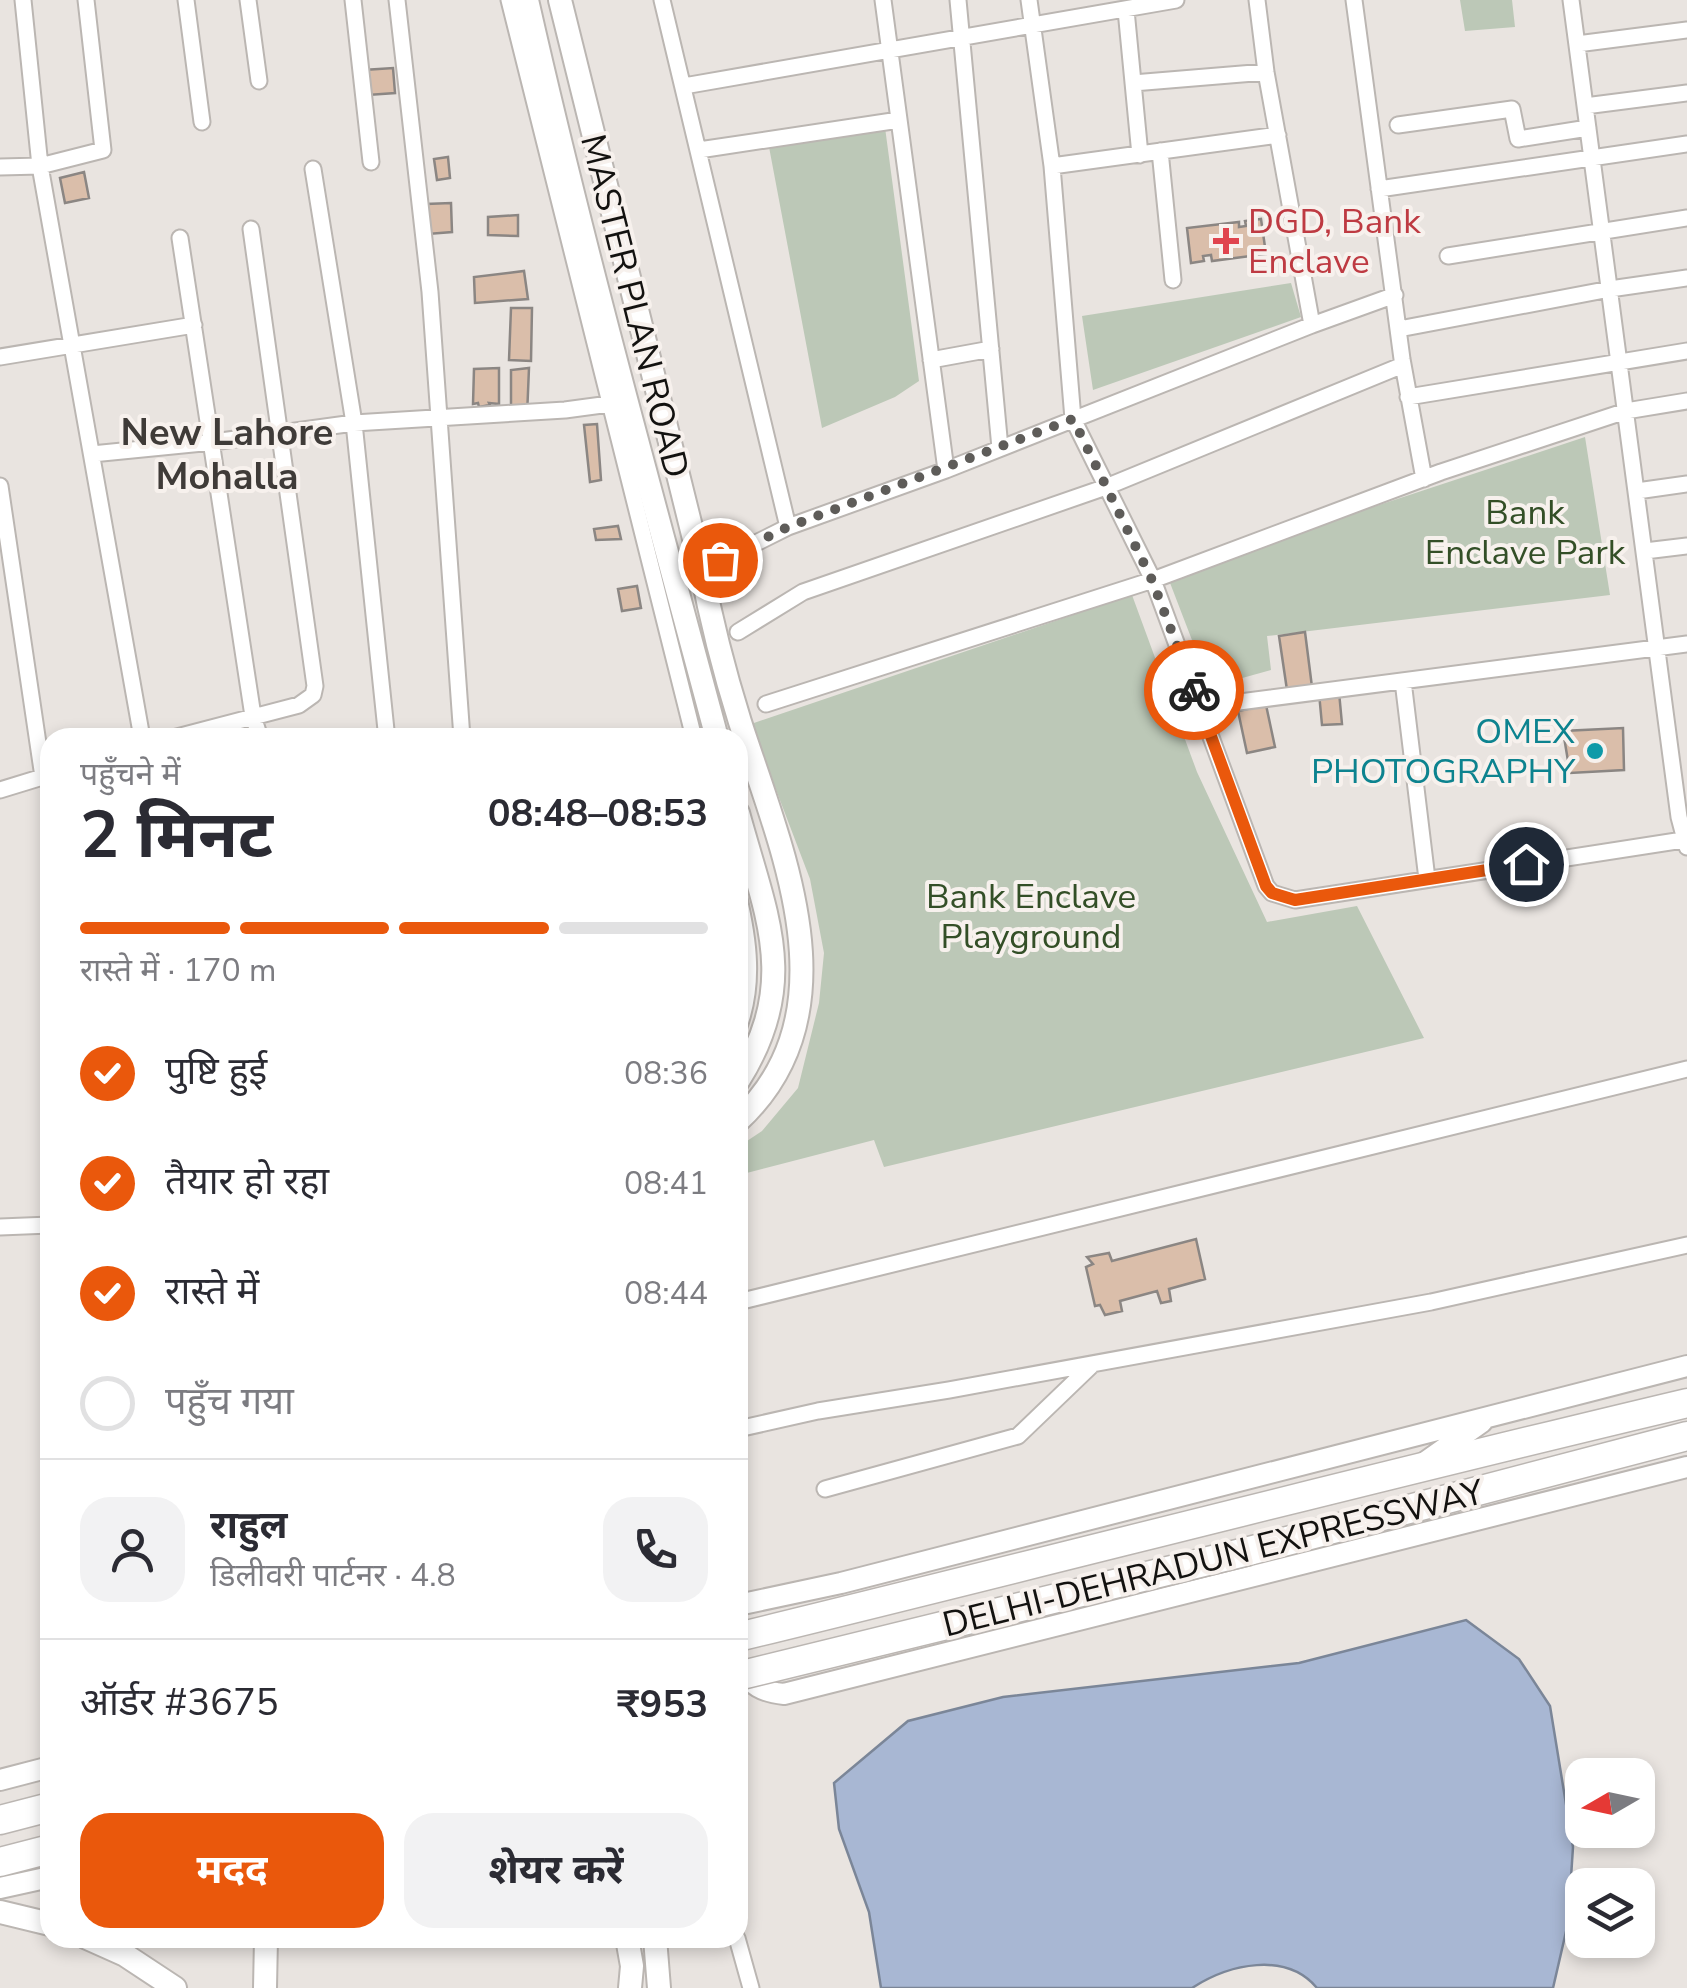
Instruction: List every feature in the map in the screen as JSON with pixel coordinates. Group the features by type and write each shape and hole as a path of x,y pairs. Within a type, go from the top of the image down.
{"highway":[{"name":"DELHI-DEHRADUN EXPRESSWAY","path":"748,1635 1687,1404"},
{"name":"DELHI-DEHRADUN EXPRESSWAY","path":"748,1674 1687,1436"},
{"path":"0,1820 40,1810"},
{"path":"0,1862 40,1852"}],"main road":[{"path":"527,0 618,403 714,728"},
{"name":"MASTER PLAN ROAD","path":"560,0 718,647 744,728"},
{"name":"MASTER PLAN ROAD","path":"748,742 793,885 802,964 801,1003 782,1064 748,1110"},
{"path":"748,849 772,935 775,980 770,1014 748,1064"},
{"path":"3,1913 40,1922"},
{"path":"109,1948 175,1988"},
{"path":"265,1988 266,1948"},
{"path":"629,1948 630,1988"},
{"path":"656,1948 660,1988"}],"street":[{"path":"22,0 40,166 140,728"},
{"path":"0,167 40,166 103,150 86,0"},
{"path":"186,0 202,122"},
{"path":"248,0 258,81"},
{"path":"353,0 371,162"},
{"path":"397,0 430,292 461,728"},
{"path":"509,0 618,403 692,728"},
{"path":"662,0 788,527"},
{"path":"883,0 946,470"},
{"path":"958,0 1000,448"},
{"path":"1028,0 1052,166 1073,419 1152,580 1266,886 1272,893 1295,900 1685,844 1571,0"},
{"path":"684,86 1176,0"},
{"path":"1258,0 1266,72 1312,326"},
{"path":"1354,0 1403,365 1424,479"},
{"path":"1126,10 1140,154"},
{"path":"1577,44 1687,30"},
{"path":"1133,83 1266,72"},
{"path":"1585,106 1687,93"},
{"path":"1398,126 1512,109 1518,139 1588,128"},
{"path":"699,150 899,120"},
{"path":"1052,166 1278,135"},
{"path":"1379,190 1687,144"},
{"path":"1160,151 1173,280"},
{"path":"313,169 354,423 386,728"},
{"path":"1448,256 1687,218"},
{"path":"209,728 300,704 313,695 316,686 251,229"},
{"path":"180,238 257,728"},
{"path":"1399,329 1687,278"},
{"path":"720,560 788,527 946,470 1394,295"},
{"path":"0,357 194,325"},
{"path":"931,360 992,349"},
{"path":"1408,397 1687,351"},
{"path":"738,632 803,592 1106,486 1403,365"},
{"path":"766,704 1152,580 1424,479 1626,411 1687,402"},
{"path":"92,454 354,423 618,403"},
{"path":"1637,491 1687,484"},
{"path":"0,486 40,738"},
{"path":"1645,551 1687,546"},
{"path":"1201,707 1687,644"},
{"path":"1402,681 1427,879"},
{"path":"0,790 40,778"},
{"path":"748,966 748,994"},
{"path":"748,1300 1687,1069"},
{"path":"0,1227 40,1225"},
{"path":"748,1428 818,1411 1431,1302 1687,1245"},
{"path":"825,1489 1018,1436 1093,1364"},
{"path":"748,1603 860,1578 1687,1366"},
{"path":"1418,1467 1492,1415"},
{"path":"1410,1435 1496,1448"},
{"path":"748,1681 765,1692 784,1694 1687,1467"},
{"path":"1442,1531 1514,1481"},
{"path":"1428,1504 1522,1509"},
{"path":"0,1780 40,1770"},
{"path":"0,1888 40,1879"},
{"path":"741,1948 751,1988"}],"green space":[{"path":"1460,0 1512,0 1515,27 1465,31"},
{"path":"884,120 919,381 895,397 822,428 766,131"},
{"path":"1291,283 1301,317 1093,390 1082,316"},
{"name":"Bank Enclave Park","path":"1585,437 1610,595 1267,636 1271,670 1210,687 1167,575"},
{"name":"Bank Enclave Playground","path":"1132,595 1197,772 1267,922 1357,906 1424,1038 884,1167 874,1140 748,1173 748,1140 762,1131 798,1088 819,1003 824,953 810,879 751,724"}],"water":[{"path":"1466,1620 1519,1659 1550,1706 1565,1798 1565,1848 1573,1848 1572,1868 1565,1868 1565,1936 1553,1988 1317,1988 1290,1969 1257,1965 1223,1973 1192,1988 881,1988 869,1912 839,1829 834,1783 908,1721 1003,1697 1299,1663"}],"building":[{"path":"393,68 395,93 368,95 364,70"},
{"path":"448,157 450,178 437,180 434,159"},
{"path":"84,172 89,198 65,203 60,178"},
{"path":"451,203 452,232 428,234 426,204"},
{"path":"518,215 518,236 488,235 488,217"},
{"name":"DGD, Bank Enclave","path":"1261,219 1266,254 1212,261 1211,255 1191,263 1187,228 1239,222 1239,227 1246,226 1245,221"},
{"path":"524,271 528,299 475,303 474,277"},
{"path":"511,308 532,308 531,361 509,360"},
{"path":"499,368 499,404 473,404 474,369"},
{"path":"529,368 527,416 511,416 511,370"},
{"path":"597,424 601,480 590,482 584,425"},
{"path":"618,526 621,539 596,540 594,529"},
{"path":"637,586 641,608 622,611 618,589"},
{"path":"1305,632 1312,687 1287,690 1279,636"},
{"path":"1339,692 1342,724 1322,725 1319,693"},
{"path":"1266,705 1275,747 1247,753 1238,711"},
{"name":"OMEX PHOTOGRAPHY","path":"1623,728 1624,770 1570,773 1563,731"},
{"path":"1196,1239 1205,1279 1169,1289 1171,1301 1161,1303 1157,1291 1120,1301 1122,1311 1105,1315 1100,1305 1095,1306 1086,1267 1093,1264 1087,1257 1109,1253 1112,1261"}],"way so far":[{"path":"720,560 788,527 1073,419 1152,580 1194,690"}],"place":[{"name":"DGD, Bank Enclave","path":"1226,241"},
{"name":"OMEX PHOTOGRAPHY","path":"1595,751"}],"district":[{"name":"New Lahore Mohalla","path":"227,454"}],"route":[{"path":"1194,690 1266,886 1272,893 1295,900 1526,864"}]}
